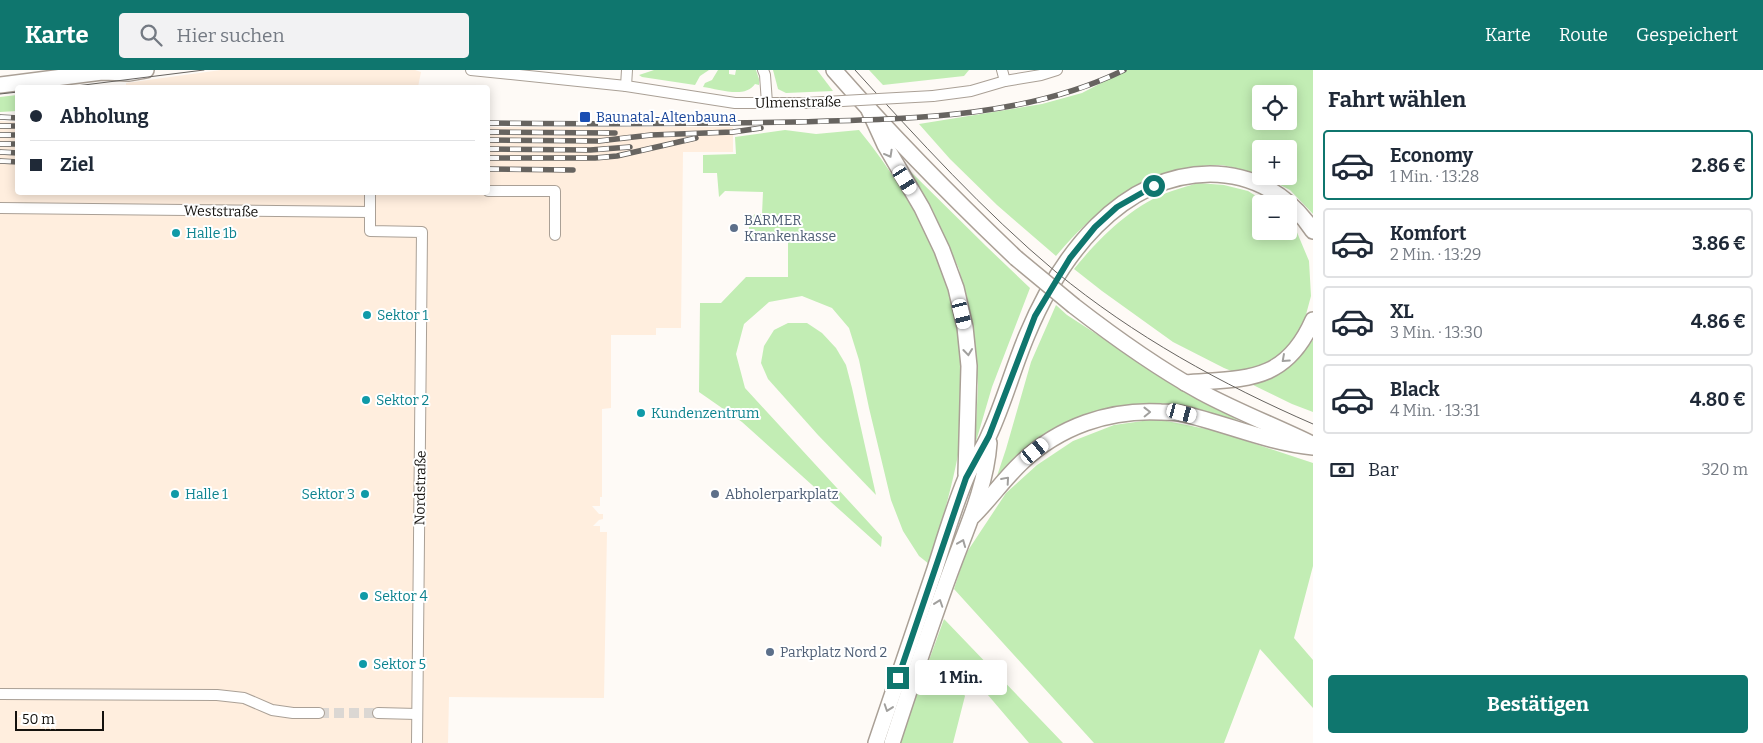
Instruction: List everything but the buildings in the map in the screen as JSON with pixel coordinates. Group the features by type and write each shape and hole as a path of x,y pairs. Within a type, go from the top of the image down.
{"main road":[{"path":"0,85 105,71 129,73 146,70"},
{"path":"834,70 869,110 976,220 1016,258 1074,306 1140,355 1185,383 1313,446"},
{"path":"869,110 888,152 922,208 942,250 956,288 965,327 969,366 966,478"},
{"path":"892,743 922,632 941,550 966,478 989,436 1035,316 1070,258 1095,227 1117,207 1154,186 1187,176 1221,174 1257,182 1274,191 1303,216 1313,231"},
{"path":"1185,383 1254,377 1266,372 1282,362 1298,346 1308,332 1313,320"},
{"path":"972,516 1021,463 1049,440 1098,418 1152,411 1182,413 1289,445 1313,446"},
{"path":"876,743 922,632 951,570 972,516 988,454 989,436"}],"street":[{"name":"Ulmenstraße","path":"471,70 626,86 735,103 806,103 933,96 971,91 1005,81 1041,75 1057,70"},
{"path":"626,86 627,70"},
{"path":"763,70 767,103"},
{"path":"1002,70 1005,81"},
{"path":"490,191 555,191 555,235"},
{"path":"370,195 370,212"},
{"name":"Weststraße","path":"0,208 370,212"},
{"name":"Nordstraße","path":"370,212 370,231 422,232 417,743"},
{"path":"0,694 217,696 244,698 272,710 319,713"},
{"path":"378,713 417,714"}],"shaded area":[{"path":"221,70 415,70 421,72 418,85 126,85 126,83"},
{"path":"0,121 15,122 15,195 490,195 490,127 733,127 733,152 683,152 681,328 656,328 656,335 611,335 611,408 602,409 602,497 600,497 600,506 592,506 599,514 603,514 603,519 593,526 600,526 600,532 607,532 604,698 449,697 448,743 0,743"}],"green space":[{"path":"654,70 709,70 700,76 695,85 639,75"},
{"path":"718,70 729,70 729,74 735,75 736,70 756,70 759,85 755,84 751,89 738,92 703,87 705,83 712,80"},
{"path":"773,70 817,70 833,91 786,93 778,89"},
{"path":"869,70 969,70 964,76 883,85"},
{"path":"1126,70 1313,70 1313,214 1297,195 1280,185 1297,185 1297,140 1252,140 1252,173 1234,167 1217,165 1193,167 1147,181 1107,206 1089,221 1056,256 997,205 950,159 919,124 1042,104 1082,93"},
{"path":"15,95 15,111 0,112 0,97"},
{"path":"785,130 816,134 859,130 891,173 919,218 950,292 957,318 961,348 964,418 953,477 929,564 919,556 903,531 891,500 859,360 849,328 832,308 802,296 769,302 744,324 736,354 745,388 882,537 881,547 742,422 699,392 700,303 721,303 746,277 788,277 788,242 754,241 749,235 749,220 755,214 762,214 763,192 725,191 719,197 717,173 703,173 703,155 736,154 735,137"},
{"path":"911,172 1030,288 992,387 975,445 978,385 972,324 959,269 933,211"},
{"path":"1198,183 1224,185 1248,191 1254,195 1252,195 1252,240 1297,240 1297,232 1309,261 1311,296 1304,322 1285,353 1265,366 1239,374 1224,368 1173,342 1074,269 1118,223 1144,204 1175,190"},
{"path":"1056,305 1067,315 1146,366 1239,421 1177,406 1147,405 1108,408 1043,436 995,482 1031,362"},
{"path":"788,323 807,323 822,333 836,348 846,365 876,495 818,435 768,379 761,363 764,346 774,330"},
{"path":"1313,340 1313,412 1251,384 1279,373 1293,363"},
{"path":"1157,419 1216,431 1313,463 1313,566 1294,638 1313,660 1313,708 1260,649 1224,743 1094,743 954,589 965,555 1006,493 1037,465 1073,441 1114,425"},
{"path":"944,619 1063,743 1029,743 976,681 962,691 965,696 953,743 899,743"}],"tunnel":[{"path":"319,713 378,713"}],"tram line":[{"path":"84,85 204,70"},
{"path":"855,70 927,149 977,200 1056,272 1116,317 1179,357 1245,392 1313,424"},
{"path":"0,94 15,92"}],"railway":[{"path":"490,123 756,123 920,117 1005,107 1046,98 1086,86 1124,70"},
{"path":"0,117 15,118"},
{"path":"0,126 15,126"},
{"path":"490,140 599,141 651,135 733,132 761,128"},
{"path":"490,132 615,133"},
{"path":"0,135 15,135"},
{"path":"490,158 595,158 617,156 696,138"},
{"path":"0,144 15,144"},
{"path":"490,149 590,150 630,147"},
{"path":"0,152 15,153"},
{"path":"0,161 15,162"},
{"path":"490,169 573,170"}],"place":[{"name":"Baunatal-Altenbauna","path":"585,117"},
{"name":"BARMER Krankenkasse","path":"734,228"},
{"name":"Halle 1b","path":"176,233"},
{"name":"Sektor 1","path":"367,315"},
{"name":"Sektor 2","path":"366,400"},
{"name":"Kundenzentrum","path":"641,413"},
{"name":"Halle 1","path":"175,494"},
{"name":"Sektor 3","path":"365,494"},
{"name":"Abholerparkplatz","path":"715,494"},
{"name":"Sektor 4","path":"364,596"},
{"name":"Parkplatz Nord 2","path":"770,652"},
{"name":"Sektor 5","path":"363,664"}],"route":[{"path":"898,678 966,478 989,436 1035,316 1058,275 1095,227 1117,207 1154,186"}]}
